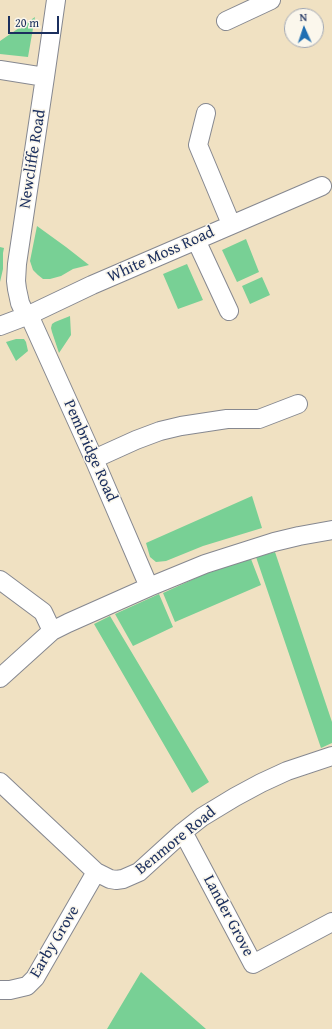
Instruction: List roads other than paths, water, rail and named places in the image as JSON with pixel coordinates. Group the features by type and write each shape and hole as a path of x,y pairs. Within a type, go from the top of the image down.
{"street":[{"name":"Newcliffe Road","path":"27,315 20,303 17,289 17,264 56,0"},
{"path":"226,21 271,0"},
{"path":"0,70 45,77"},
{"path":"206,113 198,145 231,224"},
{"name":"White Moss Road","path":"0,326 231,224 322,186"},
{"path":"196,240 229,311"},
{"name":"Pembridge Road","path":"27,315 94,459 149,587"},
{"path":"94,459 160,431 181,426 227,419 259,419 298,404"},
{"path":"1,676 52,631 149,587 205,564 261,546 299,536 332,530"},
{"path":"0,580 43,612 52,631"},
{"name":"Benmore Road","path":"0,782 96,872 110,879 116,880 123,879 139,872 184,832 207,814 235,797 287,771 332,756"},
{"name":"Lander Grove","path":"184,832 253,964 332,922"},
{"name":"Earby Grove","path":"0,990 10,990 27,986 36,978 96,872"}]}
